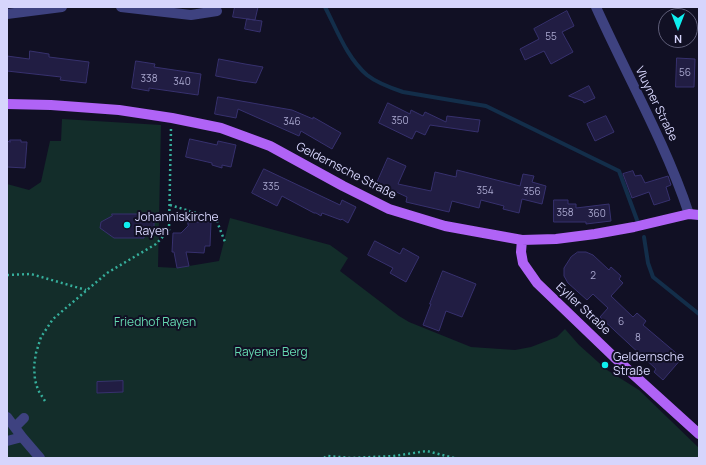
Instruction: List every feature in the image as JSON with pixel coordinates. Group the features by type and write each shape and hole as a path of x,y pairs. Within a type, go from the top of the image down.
{"main road":[{"name":"Geldernsche Straße","path":"7,104 51,105 119,110 172,118 221,128 270,146 389,209 444,226 522,240 556,239 595,234 694,214"},
{"name":"Eyller Straße","path":"522,240 521,252 523,263 537,283 699,434"}],"street":[{"path":"7,14 62,7"},
{"path":"121,7 191,15 217,10"},
{"name":"Vluyner Straße","path":"596,7 663,148 682,192 694,214"},
{"path":"7,416 40,458"},
{"path":"15,427 24,418"},
{"path":"7,441 22,437"}],"path":[{"path":"45,401 38,390 35,380 34,366 41,337 53,319 107,273 156,244 169,230 171,128"},
{"path":"170,205 216,219 225,242"},
{"path":"7,275 31,274 87,290"},
{"path":"324,458 327,456 351,458 394,456 427,451 454,458"}],"green space":[{"name":"Rayener Berg","path":"62,119 161,125 158,267 177,268 219,261 230,218 330,245 348,258 340,271 399,316 409,322 471,347 515,350 531,347 557,337 565,329 579,345 607,370 639,390 699,448 699,458 7,458 7,184 29,190 41,182 50,141 61,141"}],"building":[{"path":"235,7 258,7 255,20 233,17"},
{"path":"567,11 574,26 562,32 573,52 551,64 544,51 525,60 520,49 539,39 534,29"},
{"path":"247,19 262,21 260,32 245,29"},
{"path":"30,51 49,54 49,57 89,62 86,83 60,80 61,77 7,71 7,56 29,59"},
{"path":"677,58 695,59 694,87 676,87"},
{"path":"219,59 263,67 256,83 242,81 216,76"},
{"path":"136,61 155,64 154,67 201,74 198,95 149,88 149,91 132,88"},
{"path":"589,86 595,98 584,103 583,101 569,96"},
{"path":"218,97 292,110 313,119 313,117 341,133 332,149 301,131 299,136 238,109 236,118 215,114"},
{"path":"388,103 410,114 411,110 423,116 425,112 446,122 447,116 480,120 478,132 430,125 425,135 416,131 412,139 379,123"},
{"path":"606,116 614,132 595,141 587,124"},
{"path":"190,139 217,145 218,141 236,145 231,167 222,165 222,168 212,165 212,163 186,157"},
{"path":"10,140 21,140 21,142 27,142 25,168 7,167 7,141 10,142"},
{"path":"388,158 406,166 398,184 431,191 435,172 456,177 457,170 520,186 523,174 534,176 532,182 546,186 542,204 522,199 519,213 503,209 504,206 481,200 479,208 452,201 449,212 406,202 407,197 377,183"},
{"path":"264,169 340,205 342,200 356,207 348,223 342,219 341,220 322,213 321,216 282,196 277,206 252,193"},
{"path":"633,171 635,176 641,175 645,183 668,176 671,185 666,187 670,200 654,205 649,192 632,198 623,174"},
{"path":"554,200 568,200 568,204 576,204 576,208 609,204 611,221 586,224 586,222 554,222"},
{"name":"Johanniskirche Rayen","path":"112,214 143,214 143,221 154,222 154,232 144,232 144,238 114,238 100,228 101,222 112,216"},
{"path":"188,222 211,222 210,246 205,246 204,253 186,252 189,266 177,268 174,252 172,252 173,233 181,233 188,226"},
{"path":"375,241 400,254 403,248 419,257 406,282 390,273 393,268 368,255"},
{"path":"578,252 586,252 593,255 609,270 611,267 621,276 619,279 623,283 611,296 633,317 637,313 646,321 643,325 682,358 663,380 654,372 656,369 600,317 608,308 593,294 587,300 568,283 564,276 564,268 571,257"},
{"path":"443,271 476,284 462,317 446,311 439,331 423,325"},
{"path":"123,381 123,392 97,393 97,382"}],"waterway":[{"path":"325,7 348,52 360,68 371,78 384,85 403,92 486,106 619,171 637,220"},
{"path":"644,237 648,263 653,277 699,314"}],"place":[{"name":"Johanniskirche Rayen","path":"127,225"},
{"name":"Geldernsche Straße","path":"605,365"}],"park label":[{"name":"Friedhof Rayen","path":"155,323"}]}
